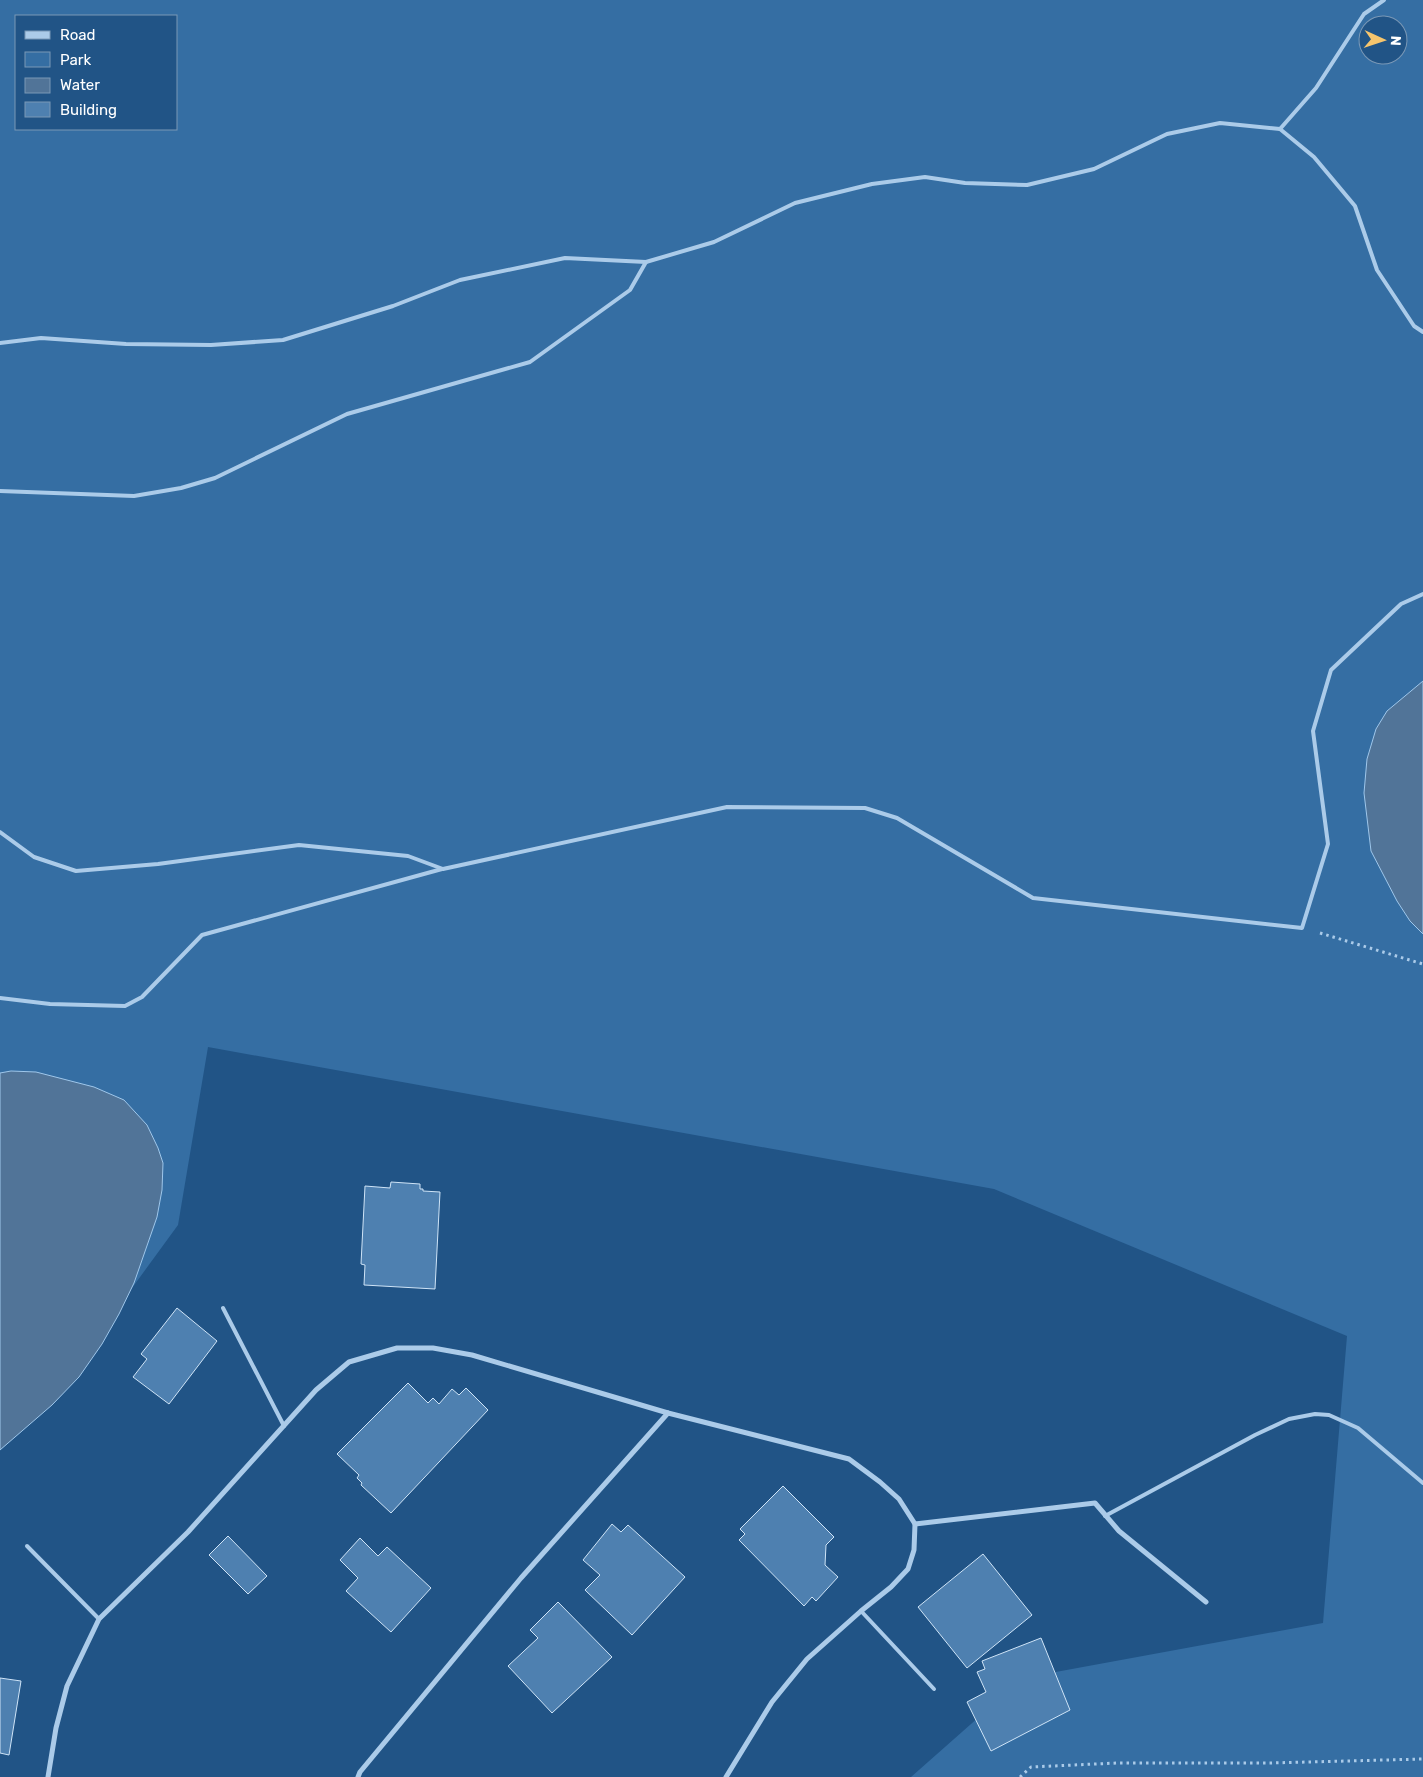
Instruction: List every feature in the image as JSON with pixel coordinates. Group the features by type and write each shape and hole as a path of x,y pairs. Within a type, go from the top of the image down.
{"street":[{"path":"48,1777 56,1728 67,1686 99,1619 188,1532 316,1390 349,1362 397,1348 433,1348 472,1355 668,1413 849,1459 899,1498 915,1524 914,1550 908,1569 891,1587 807,1659 772,1702 726,1777"},
{"path":"358,1777 360,1772 521,1578 668,1413"},
{"path":"915,1524 1095,1503 1119,1531 1206,1602"}],"lane":[{"path":"1280,129 1316,88 1364,14 1384,0"},
{"path":"0,343 41,338 126,344 211,345 283,340 393,306 460,280 566,258 646,262 714,242 795,203 872,184 925,177 965,183 1027,185 1094,169 1167,134 1220,123 1280,129 1314,157 1355,206 1377,270 1414,326 1423,332"},
{"path":"0,491 134,496 181,488 216,478 347,414 530,362 630,290 646,262"},
{"path":"0,998 50,1004 125,1006 142,997 202,935 443,869 727,807 865,808 897,818 1033,898 1302,928 1328,844 1313,731 1330,670 1401,604 1423,594"},
{"path":"0,832 34,857 76,871 158,864 299,845 408,856 443,869"},
{"path":"223,1308 284,1426"},
{"path":"1105,1516 1255,1435 1289,1419 1315,1414 1329,1415 1358,1428 1423,1483"},
{"path":"27,1546 99,1619"},
{"path":"862,1611 934,1689"}],"path":[{"path":"1302,928 1423,964"},
{"path":"1020,1777 1031,1767 1117,1763 1270,1763 1423,1759"}],"green space":[{"path":"0,0 1423,0 1423,1777 911,1777 1023,1678 1323,1623 1347,1336 994,1189 208,1047 178,1225 70,1373 0,1418"}],"water":[{"path":"1423,681 1423,934 1410,921 1397,901 1371,851 1364,793 1367,759 1376,729 1387,711"},
{"path":"11,1071 36,1072 94,1087 124,1100 147,1125 163,1163 162,1190 157,1217 134,1283 102,1344 79,1377 52,1405 0,1450 0,1073"}],"building":[{"path":"391,1182 420,1184 420,1189 423,1189 423,1191 440,1192 435,1289 364,1285 365,1265 361,1264 365,1186 390,1188"},
{"path":"177,1308 217,1341 169,1404 133,1377 147,1359 141,1354"},
{"path":"408,1383 428,1403 433,1398 439,1404 452,1389 459,1395 466,1388 488,1410 391,1513 361,1485 362,1483 357,1478 359,1475 337,1454"},
{"path":"783,1486 834,1537 826,1545 825,1565 838,1577 816,1601 812,1597 804,1606 739,1540 745,1534 740,1529"},
{"path":"612,1524 621,1532 628,1525 685,1577 632,1635 585,1590 600,1575 583,1560"},
{"path":"228,1536 267,1576 248,1594 209,1555"},
{"path":"360,1538 378,1556 387,1547 431,1588 391,1632 346,1591 358,1578 340,1560"},
{"path":"983,1554 1032,1615 967,1668 918,1607"},
{"path":"558,1602 612,1657 552,1713 508,1666 538,1638 530,1630"},
{"path":"1041,1638 1070,1710 991,1751 967,1702 986,1692 977,1672 985,1669 982,1661"},
{"path":"0,1678 21,1681 9,1755 0,1753"}]}
